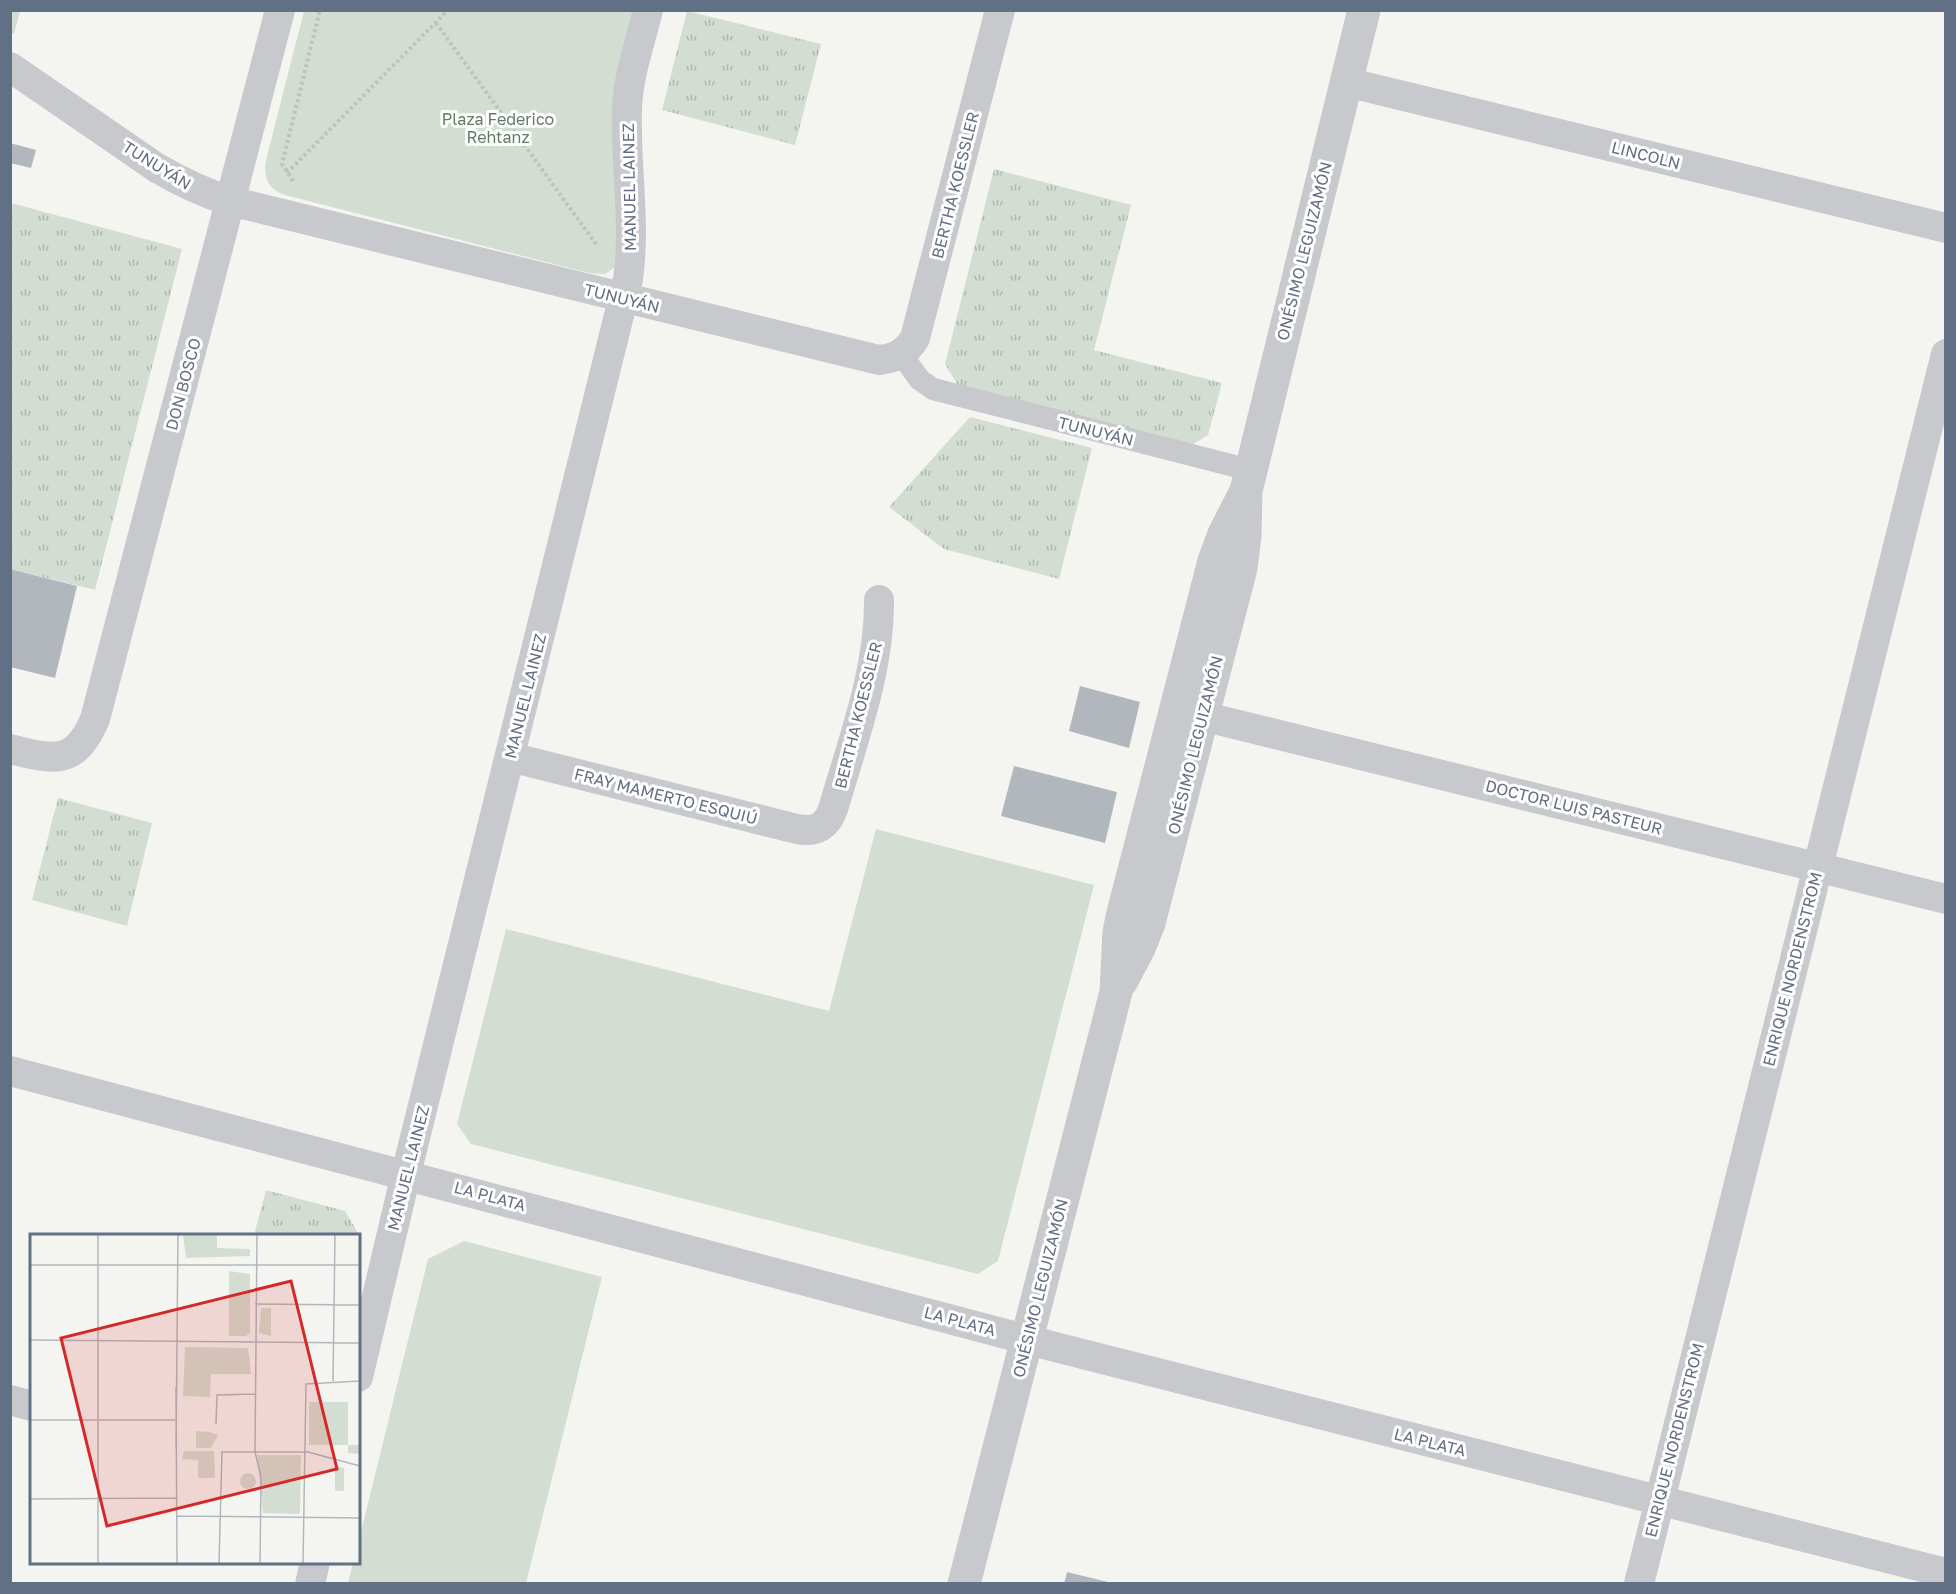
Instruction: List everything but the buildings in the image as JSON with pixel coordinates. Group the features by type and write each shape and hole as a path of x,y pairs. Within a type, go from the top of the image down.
{"street":[{"name":"DON BOSCO","path":"10,749 50,757 62,756 74,751 85,741 95,719 280,10"},
{"name":"MANUEL LAINEZ","path":"360,1369 623,298 631,257 632,234 627,106 648,10"},
{"name":"BERTHA KOESSLER","path":"902,354 909,348 918,327 1000,10"},
{"name":"ONÉSIMO LEGUIZAMÓN","path":"964,1584 1116,992 1122,917 1211,572 1221,542 1248,481 1364,10"},
{"name":"TUNUYÁN","path":"10,67 172,177 205,193 867,358 879,360 902,354 920,380 933,390 1248,481"},
{"name":"LINCOLN","path":"1346,82 1946,228"},
{"name":"ENRIQUE NORDENSTROM","path":"1639,1584 1946,354"},
{"name":"ONÉSIMO LEGUIZAMÓN","path":"1116,992 1149,923 1244,552 1248,481"},
{"name":"BERTHA KOESSLER","path":"822,826 828,820 834,806 874,660 879,627 879,600"},
{"name":"DOCTOR LUIS PASTEUR","path":"1202,716 1946,898"},
{"name":"FRAY MAMERTO ESQUIÚ","path":"510,757 797,829 815,830 822,826"},
{"name":"LA PLATA","path":"10,1071 1027,1339 1946,1573"},
{"path":"10,1400 30,1405"},
{"path":"310,1584 315,1564"}],"path":[{"path":"293,182 282,164 320,10"},
{"path":"287,172 448,10"},
{"path":"436,23 600,249"}],"green space":[{"path":"10,11 20,11 14,34 11,32"},
{"name":"Plaza Federico Rehtanz","path":"304,11 633,11 615,267 605,274 589,273 285,195 274,190 266,177 266,160"},
{"path":"687,11 821,44 795,145 662,110"},
{"path":"994,169 1131,205 1094,350 1222,383 1208,435 1192,445 957,384 945,364"},
{"path":"11,203 182,249 95,590 11,569"},
{"path":"970,417 1092,448 1059,579 944,549 889,507"},
{"path":"58,798 152,823 127,926 32,900"},
{"path":"876,829 1094,885 998,1261 978,1274 471,1144 457,1124 506,929 829,1011"},
{"path":"266,1190 345,1211 359,1234 254,1234"},
{"path":"464,1241 602,1277 526,1583 348,1583 353,1564 360,1564 360,1536 428,1259"}]}
